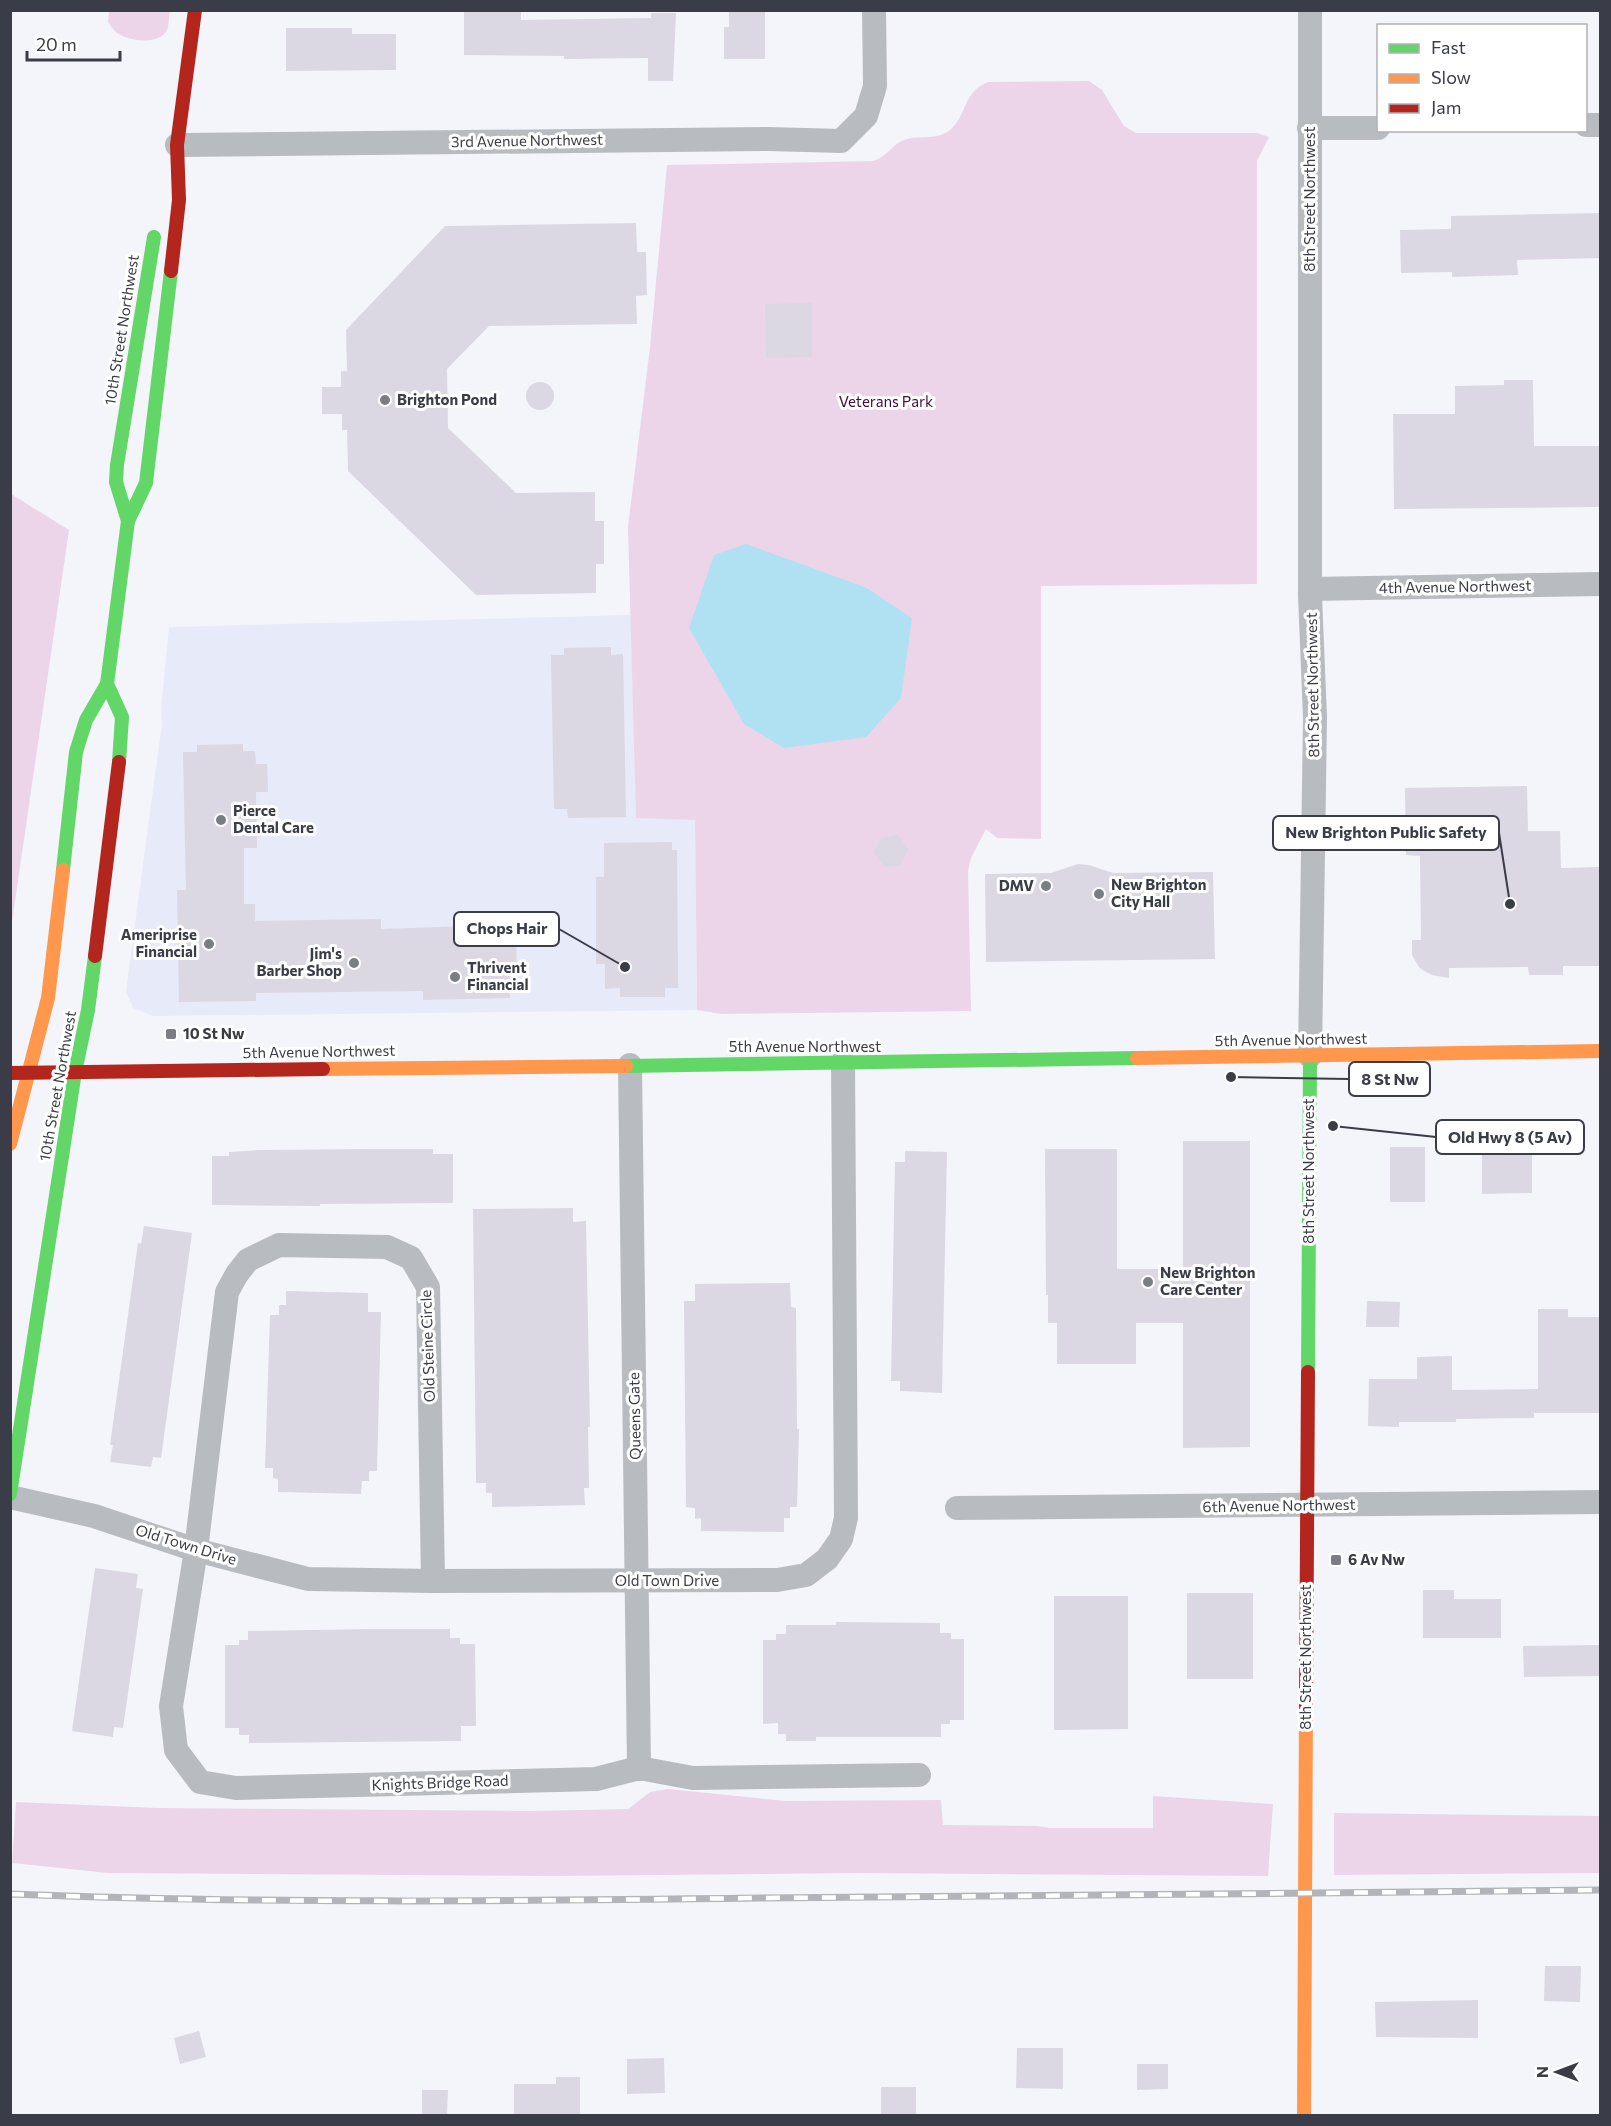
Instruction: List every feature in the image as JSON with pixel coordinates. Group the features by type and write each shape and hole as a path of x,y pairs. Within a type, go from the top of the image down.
{"street":[{"name":"10th Street Northwest","path":"10,1144 48,998 76,752 86,720 107,684 128,521 146,483 179,200 177,145 195,10"},
{"name":"3rd Avenue Northwest","path":"177,145 768,139 841,141 866,116 875,86 874,10"},
{"name":"8th Street Northwest","path":"1304,2115 1310,1056 1315,717 1310,589 1310,10"},
{"path":"1310,129 1377,128"},
{"name":"10th Street Northwest","path":"163,188 177,145"},
{"name":"10th Street Northwest","path":"128,521 116,482 119,449 157,223"},
{"name":"4th Avenue Northwest","path":"1310,589 1600,584"},
{"name":"10th Street Northwest","path":"10,1496 75,1072 88,1010 122,738 122,717 107,684"},
{"name":"5th Avenue Northwest","path":"10,1072 1600,1051"},
{"name":"Old Town Drive","path":"10,1496 94,1516 196,1550 308,1579 777,1580 806,1575 827,1559 841,1539 846,1518 843,1062"},
{"name":"Queens Gate","path":"630,1065 639,1768"},
{"name":"Old Steine Circle","path":"196,1550 227,1292 237,1274 248,1260 279,1245 387,1247 411,1258 428,1287 433,1581"},
{"name":"6th Avenue Northwest","path":"957,1508 1600,1502"},
{"name":"Knights Bridge Road","path":"196,1550 171,1706 176,1750 201,1782 236,1788 596,1779 639,1768 693,1778 920,1775"}],"shaded area":[{"path":"631,615 636,818 695,819 697,1010 153,1016 133,1008 126,991 162,723 161,709 169,627"}],"green space":[{"path":"109,11 170,11 168,28 163,35 150,40 136,40 122,36 108,22"},
{"name":"Veterans Park","path":"1089,81 1102,90 1124,126 1136,133 1257,133 1269,137 1257,161 1257,584 1041,586 1041,839 997,838 986,829 971,858 968,871 971,1011 721,1014 697,1010 695,820 636,818 628,527 650,347 667,165 874,161 904,140 941,135 947,132 957,122 974,91 988,82"},
{"path":"11,494 69,530 11,929"},
{"path":"668,1789 785,1801 941,1800 943,1825 1050,1828 1153,1828 1153,1796 1273,1804 1268,1876 859,1873 554,1876 108,1873 12,1863 16,1802 158,1808 530,1811 628,1809 650,1792"},
{"path":"1334,1813 1600,1816 1600,1873 1334,1875"}],"water":[{"path":"746,544 867,588 912,618 901,698 866,737 784,748 744,724 689,628 714,555"}],"building":[{"path":"729,10 765,10 765,59 724,59 724,27 729,27"},
{"path":"464,11 521,11 521,20 651,18 651,13 676,13 673,81 648,81 648,58 564,59 564,56 464,55"},
{"path":"286,28 352,28 352,34 396,34 396,70 286,71"},
{"path":"1600,213 1600,258 1517,260 1518,275 1452,277 1452,272 1401,273 1400,230 1451,229 1451,216"},
{"name":"Brighton Pond","path":"636,223 637,252 646,252 647,295 636,296 637,324 489,326 447,369 448,428 516,493 595,492 595,521 604,521 604,564 596,564 596,593 476,595 348,471 347,430 342,430 342,414 322,414 322,387 341,387 341,371 347,371 346,330 445,226"},
{"path":"812,303 812,357 766,358 765,304"},
{"path":"1504,380 1533,380 1534,446 1600,446 1600,507 1394,509 1393,414 1455,414 1455,386 1504,385"},
{"path":"540,382 550,386 554,396 550,406 540,410 530,406 526,396 530,386"},
{"path":"611,647 611,655 623,654 626,817 568,818 567,809 554,809 551,655 564,655 564,648"},
{"path":"243,744 243,751 255,751 256,764 267,764 268,792 256,792 257,848 244,848 244,904 255,904 255,921 381,919 381,929 468,926 468,916 491,915 492,926 508,925 508,935 516,935 517,983 509,983 510,998 423,1000 423,991 256,993 256,1001 179,1002 177,890 186,890 183,752 197,752 197,745"},
{"path":"1527,786 1528,831 1560,831 1561,868 1600,867 1600,966 1563,966 1563,975 1529,975 1528,967 1449,968 1449,978 1424,971 1412,955 1412,940 1421,940 1420,856 1406,855 1405,788"},
{"path":"898,835 908,850 900,865 885,867 874,853 881,838"},
{"path":"672,842 672,850 677,850 678,988 665,988 665,997 620,997 620,988 605,989 605,964 596,964 596,877 604,877 604,843"},
{"name":"New Brighton City Hall","path":"1078,864 1113,873 1213,872 1215,959 986,962 985,874 1051,873"},
{"name":"New Brighton Care Center","path":"1183,1141 1250,1141 1250,1447 1183,1448 1183,1323 1136,1323 1136,1364 1057,1364 1057,1323 1048,1323 1045,1149 1117,1149 1117,1269 1183,1269"},
{"path":"1390,1147 1425,1147 1425,1202 1390,1202"},
{"path":"433,1149 433,1154 453,1154 453,1203 320,1204 320,1206 212,1205 212,1156 229,1156 229,1152 258,1150"},
{"path":"905,1151 947,1152 942,1393 900,1391 900,1381 891,1381 895,1162 905,1162"},
{"path":"1482,1154 1532,1154 1532,1193 1482,1194"},
{"path":"573,1208 573,1222 586,1221 590,1427 588,1427 589,1488 584,1488 585,1505 492,1507 492,1493 486,1493 486,1483 476,1483 473,1209"},
{"path":"144,1226 192,1233 161,1458 153,1457 151,1467 110,1462 113,1445 110,1445 138,1243 141,1244"},
{"path":"790,1283 791,1307 796,1308 797,1429 799,1429 797,1507 790,1507 790,1518 784,1518 784,1532 701,1531 701,1518 695,1519 695,1508 686,1507 684,1301 695,1301 695,1284"},
{"path":"286,1291 368,1293 368,1312 381,1312 377,1471 369,1471 369,1481 362,1481 361,1494 278,1492 278,1479 273,1478 273,1468 265,1468 270,1315 279,1315 279,1305 286,1305"},
{"path":"1367,1301 1400,1302 1399,1327 1366,1327"},
{"path":"1538,1309 1568,1309 1568,1317 1600,1317 1600,1413 1534,1413 1534,1418 1456,1419 1456,1422 1399,1422 1399,1427 1368,1426 1369,1379 1417,1379 1417,1357 1452,1356 1452,1390 1538,1389"},
{"path":"95,1568 138,1574 136,1588 143,1589 123,1728 114,1727 113,1737 72,1731"},
{"path":"1423,1590 1454,1590 1454,1599 1501,1599 1501,1638 1423,1638"},
{"path":"1187,1593 1253,1593 1253,1679 1187,1679"},
{"path":"1054,1596 1128,1596 1128,1729 1054,1730"},
{"path":"836,1622 940,1623 940,1633 951,1633 951,1639 964,1639 964,1720 950,1720 950,1724 941,1724 941,1737 816,1737 816,1741 786,1741 786,1734 778,1734 778,1723 763,1724 763,1640 776,1640 776,1634 786,1634 786,1625 836,1625"},
{"path":"450,1629 450,1638 460,1638 460,1644 475,1644 476,1726 461,1726 461,1741 249,1743 249,1735 239,1735 239,1728 225,1728 225,1645 239,1645 239,1640 248,1640 248,1631"},
{"path":"1600,1645 1600,1676 1524,1677 1523,1646"},
{"path":"1545,1966 1581,1966 1580,2002 1544,2001"},
{"path":"1478,2000 1478,2038 1376,2037 1375,2002"},
{"path":"199,2031 206,2057 180,2064 174,2038"},
{"path":"1017,2048 1063,2048 1063,2089 1016,2088"},
{"path":"664,2058 665,2093 627,2094 627,2059"},
{"path":"1137,2064 1168,2064 1168,2089 1137,2090"},
{"path":"556,2077 580,2077 580,2115 514,2115 514,2084 556,2084"},
{"path":"881,2087 916,2087 916,2115 881,2115"},
{"path":"422,2090 448,2090 447,2115 422,2115"}],"railway":[{"path":"10,1894 198,1899 480,1901 1600,1890"}],"traffic: fast":[{"path":"128,521 116,482 117,465 154,237"},
{"path":"63,870 76,752 86,720 107,684 128,521 146,483 171,271"},
{"path":"107,684 122,717 119,762"},
{"path":"10,1494 95,956"},
{"path":"1308,1372 1310,1056"},
{"path":"626,1066 1137,1058"}],"traffic: slow":[{"path":"10,1144 48,998 63,870"},
{"path":"1137,1058 1600,1051"},
{"path":"323,1069 626,1066"},
{"path":"1304,2116 1306,1706"}],"traffic: jam":[{"path":"171,271 179,200 177,145 195,10"},
{"path":"95,956 119,762"},
{"path":"10,1073 323,1069"},
{"path":"1306,1706 1308,1372"}],"place":[{"name":"Brighton Pond","path":"385,400"},
{"name":"Pierce Dental Care","path":"221,820"},
{"name":"DMV","path":"1046,886"},
{"name":"New Brighton City Hall","path":"1099,894"},
{"name":"New Brighton Public Safety","path":"1510,904"},
{"name":"Ameriprise Financial","path":"209,944"},
{"name":"Jim's Barber Shop","path":"354,963"},
{"name":"Chops Hair","path":"625,967"},
{"name":"Thrivent Financial","path":"455,977"},
{"name":"10 St Nw","path":"171,1034"},
{"name":"8 St Nw","path":"1231,1077"},
{"name":"Old Hwy 8 (5 Av)","path":"1333,1126"},
{"name":"New Brighton Care Center","path":"1148,1282"},
{"name":"6 Av Nw","path":"1336,1560"}]}
